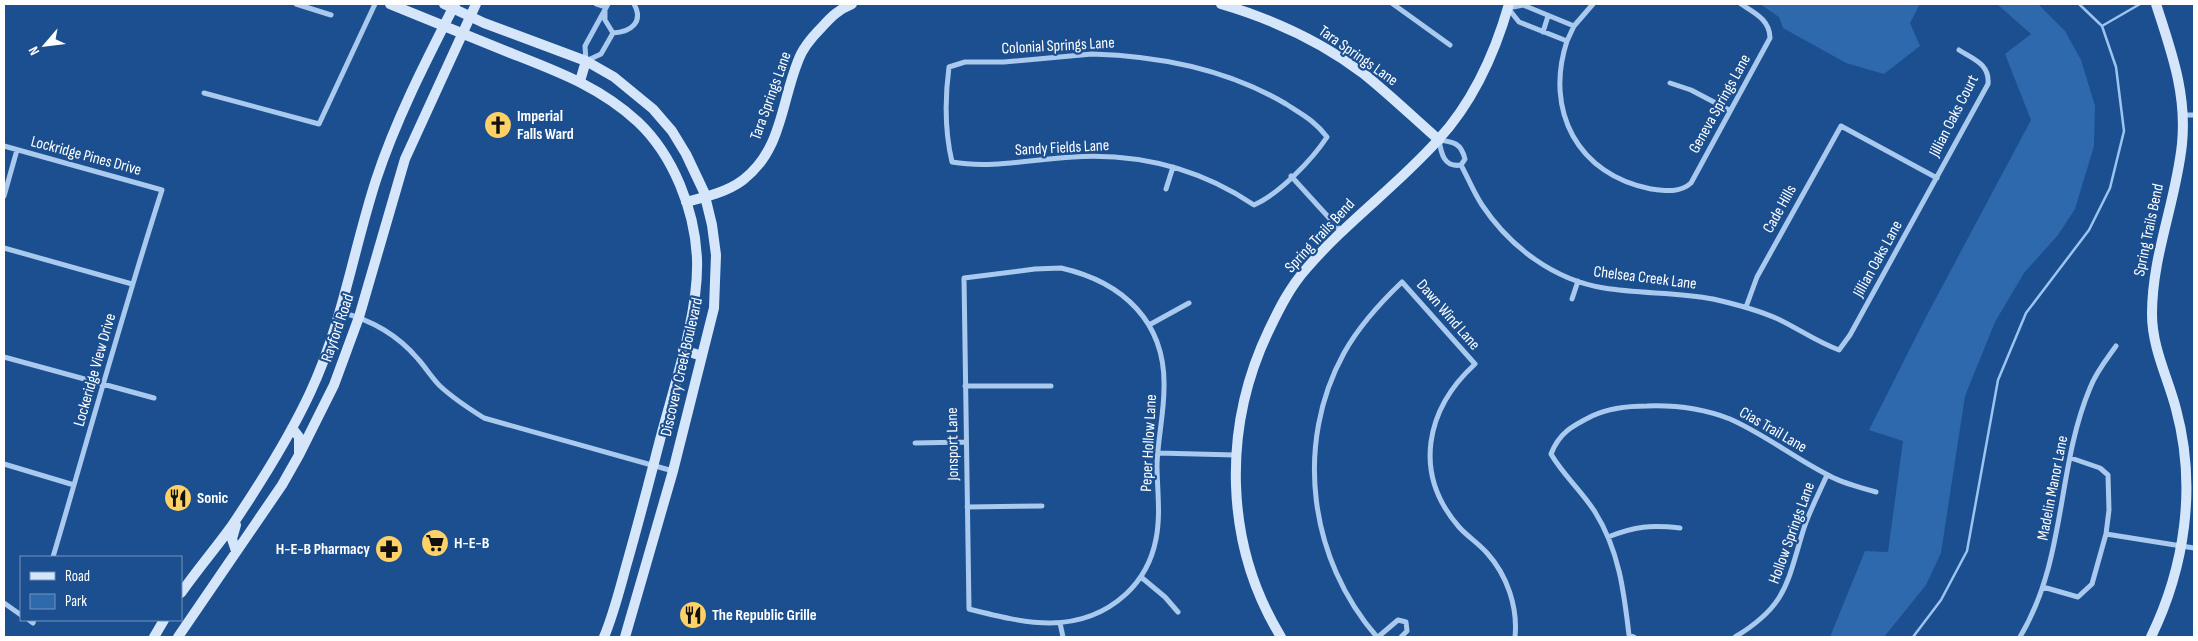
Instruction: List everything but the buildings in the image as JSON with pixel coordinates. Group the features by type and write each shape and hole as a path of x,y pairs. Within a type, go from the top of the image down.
{"street":[{"path":"296,4 331,15"},
{"path":"204,93 319,124 375,4"},
{"name":"Discovery Creek Boulevard","path":"390,4 580,82 602,94 624,110 656,142 669,163 686,202 694,238 697,275 683,350 612,619 604,637"},
{"name":"Rayford Road","path":"178,637 272,501 309,437 337,379 359,317 405,159 476,4"},
{"path":"596,4 607,5"},
{"path":"613,33 632,29 637,22 638,13 634,4"},
{"name":"Tara Springs Lane","path":"686,202 734,186 759,164 772,146 782,118 798,59 815,34 837,11 852,4"},
{"name":"Tara Springs Lane","path":"1221,4 1288,29 1339,57 1386,92 1439,140"},
{"path":"1393,4 1450,45"},
{"path":"1509,6 1519,22 1567,41 1574,26 1593,4"},
{"name":"Geneva Springs Lane","path":"1567,41 1559,75 1559,95 1570,129 1585,154 1601,168 1621,180 1658,190 1678,191 1685,189 1691,183 1729,110 1770,38 1770,29 1765,20 1741,4"},
{"name":"Spring Trails Bend","path":"2151,637 2175,576 2187,513 2185,447 2176,409 2158,356 2152,317 2153,280 2177,173 2182,144 2183,115 2180,84 2156,4"},
{"name":"Discovery Creek Boulevard","path":"451,5 470,18 586,61 614,77 636,94 672,131 686,154 705,197 712,225 717,276 714,308 673,470 625,637"},
{"name":"Rayford Road","path":"182,592 222,540 239,514 292,428 303,406 330,346 368,204 384,156 408,98 445,26 451,5"},
{"path":"607,5 605,20 613,33"},
{"path":"580,82 586,61 585,46 607,5"},
{"path":"1509,6 1523,6 1574,26"},
{"name":"Spring Trails Bend","path":"1281,637 1267,614 1247,562 1238,512 1234,456 1240,416 1255,359 1280,306 1304,270 1341,231 1439,140 1472,95 1487,66 1509,6"},
{"path":"1543,32 1548,16"},
{"path":"586,61 600,54 613,33"},
{"name":"Jillian Oaks Court","path":"1937,178 1988,84 1989,76 1982,64 1959,50"},
{"name":"Colonial Springs Lane","path":"952,162 948,146 947,84 949,67 965,62 1004,62 1092,54 1131,55 1202,68 1243,82 1316,123 1327,137 1316,152 1291,176"},
{"path":"1670,83 1694,92 1729,110"},
{"path":"2183,115 2194,115"},
{"name":"Cade Hills","path":"1746,307 1757,277 1841,126 1937,178"},
{"path":"1439,140 1442,155 1447,162 1454,166 1461,165"},
{"name":"Chelsea Creek Lane","path":"1439,140 1455,142 1462,149 1465,159 1461,165 1481,204 1517,246 1555,271 1578,281 1603,288 1711,299 1746,307 1778,319 1822,344 1839,350"},
{"name":"Lockridge Pines Drive","path":"4,146 162,190"},
{"path":"4,196 17,150"},
{"name":"Sandy Fields Lane","path":"952,162 967,165 1017,163 1072,157 1107,156 1132,158 1197,174 1221,185 1254,205 1269,198 1291,176"},
{"path":"1166,188 1173,167"},
{"path":"1291,176 1341,231"},
{"name":"Jillian Oaks Lane","path":"1839,350 1850,336 1937,178"},
{"name":"Lockeridge View Drive","path":"53,556 105,384 132,284 162,190"},
{"path":"4,248 132,284"},
{"name":"Peper Hollow Lane","path":"964,278 1061,268 1082,273 1109,284 1130,301 1149,324 1159,348 1164,371 1158,453 1158,523 1156,540 1150,559 1141,577 1116,603 1084,619 1044,624 969,609"},
{"name":"Jonsport Lane","path":"964,278 969,609"},
{"path":"1572,299 1578,281"},
{"name":"Dawn Wind Lane","path":"1378,637 1349,600 1334,571 1317,509 1314,477 1315,447 1321,414 1330,383 1344,352 1363,324 1402,282 1475,364 1458,380 1440,408 1432,429 1431,470 1446,510 1459,527 1487,553 1502,573 1512,597 1516,625 1515,637"},
{"path":"1149,324 1189,304"},
{"path":"340,312 359,317 398,337 419,359 438,384 460,404 484,418 673,470"},
{"name":"Madelin Manor Lane","path":"2020,637 2032,617 2052,554 2079,418 2090,388 2101,366 2116,346"},
{"path":"683,350 702,356"},
{"path":"4,357 154,398"},
{"path":"965,386 1051,386"},
{"path":"303,406 301,426 309,437"},
{"name":"Cias Trail Lane","path":"1608,537 1595,512 1573,481 1560,469 1552,454 1556,440 1569,429 1596,414 1625,407 1666,406 1703,411 1728,419 1757,433 1827,475 1876,492"},
{"path":"292,428 299,437 299,455"},
{"path":"915,442 966,442"},
{"path":"1158,453 1234,456"},
{"path":"2043,587 2078,596 2086,591 2092,584 2106,534 2109,510 2108,475 2100,468 2070,458"},
{"path":"4,464 74,485"},
{"name":"Hollow Springs Lane","path":"1735,637 1762,620 1785,590 1794,566 1804,528 1827,475"},
{"path":"967,507 1042,506"},
{"path":"236,551 232,539 239,514"},
{"path":"1632,636 1624,589 1608,537 1632,527 1658,525 1680,528"},
{"path":"2106,534 2181,544 2194,548"},
{"path":"222,540 227,549 226,566"},
{"path":"1141,577 1166,597 1178,612"},
{"path":"4,602 20,614"},
{"path":"1378,637 1398,620 1406,622 1407,631 1401,637"},
{"path":"154,637 163,621"},
{"path":"1060,623 1063,637"}],"green space":[{"path":"1760,4 1920,4 1910,23 1920,46 1884,74 1846,63 1783,28 1779,17"},
{"path":"1997,4 2038,4 2065,31 2081,60 2095,106 2094,146 2075,209 2058,235 2024,273 1995,322 1965,396 1941,553 1926,585 1884,637 1830,637 1865,551 1888,552 1903,441 1869,430 1927,315 2031,120 2005,54 2031,34"}],"waterway":[{"path":"1913,637 1941,600 1967,551 1998,380 2026,313 2089,230 2110,188 2124,131 2116,67 2102,26 2079,4"},
{"path":"2102,26 2140,4"}],"place":[{"name":"Imperial Falls Ward","path":"498,125"},
{"name":"Sonic","path":"178,498"},
{"name":"H-E-B","path":"435,543"},
{"name":"H-E-B Pharmacy","path":"389,549"},
{"name":"The Republic Grille","path":"693,615"}]}
